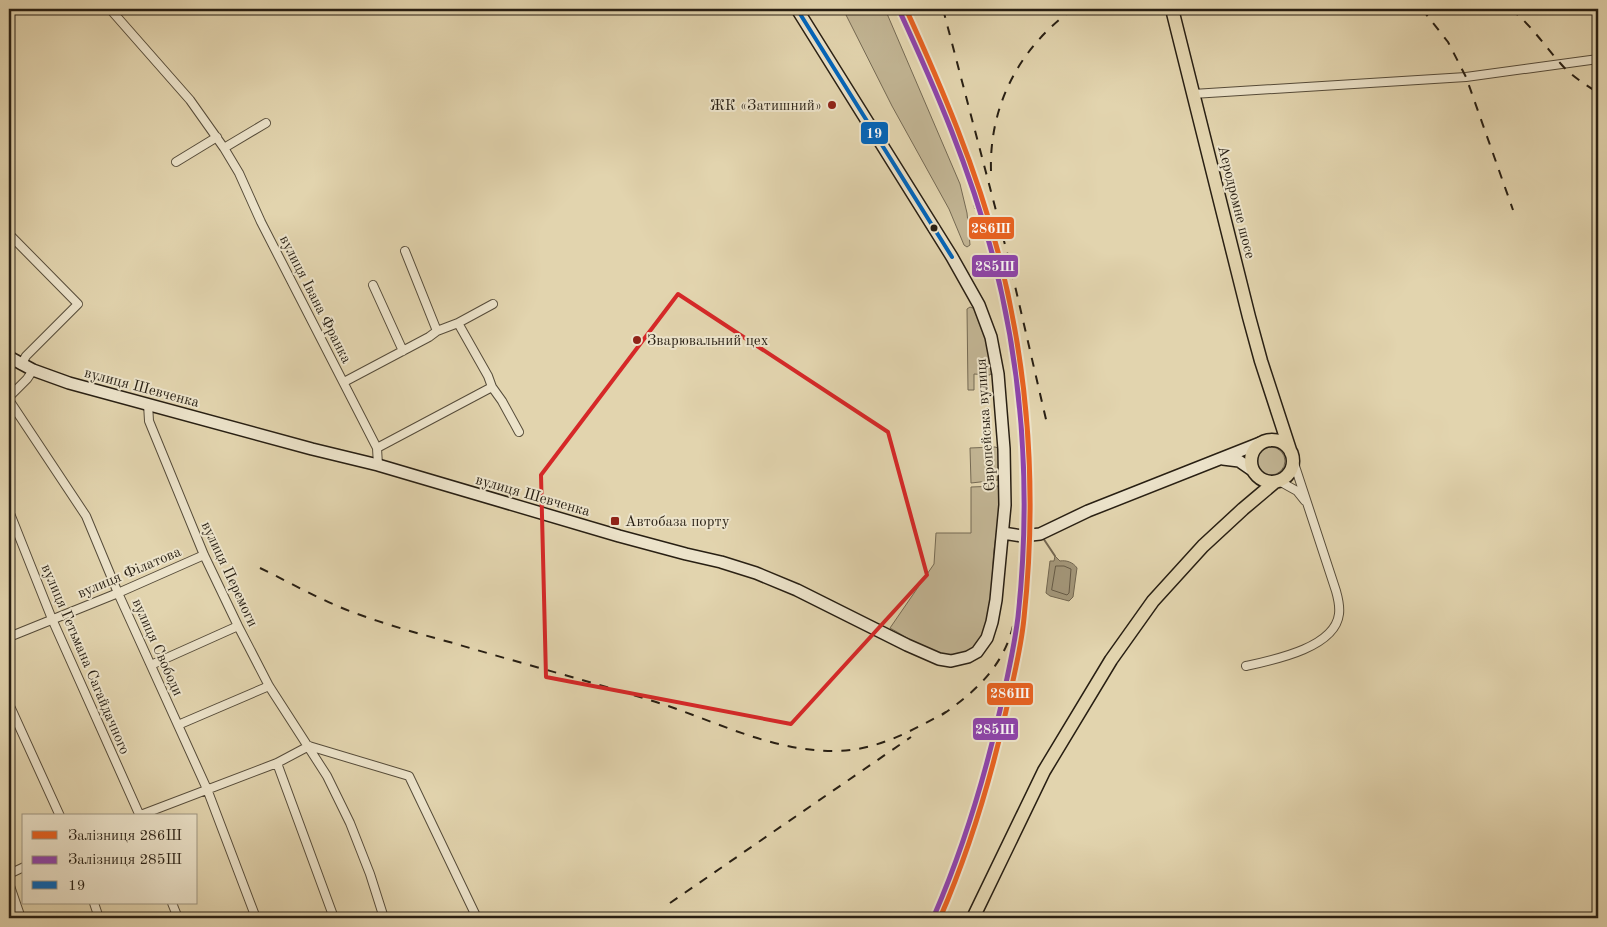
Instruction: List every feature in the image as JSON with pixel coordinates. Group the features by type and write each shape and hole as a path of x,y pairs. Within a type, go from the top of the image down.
{"highway":[{"name":"Аеродромне шосе","path":"1172,9 1249,317 1292,455"},
{"name":"Аеродромне шосе","path":"1262,442 1271,433 1275,423 1276,412 1274,402"},
{"path":"974,918 1044,771 1112,660 1153,601 1203,546 1243,508 1286,476 1291,469 1292,455 1287,446 1280,441 1262,442 1254,449 1250,457 1254,484 1252,494 1243,508"},
{"path":"1253,471 1263,480 1277,481"}],"main road":[{"name":"Європейська вулиця","path":"797,9 943,242 971,290 986,321 997,367 1004,439 1005,505 1003,533"},
{"name":"вулиця Шевченка","path":"9,357 21,365 69,383 378,465 610,533 756,573 796,590 939,659 951,661 968,657 977,652 987,638 996,600 1003,533"},
{"path":"1003,533 1022,536 1040,534 1088,512 1262,442"},
{"path":"1216,460 1232,459 1239,461 1253,471"}],"street":[{"name":"вулиця Івана Франка","path":"110,9 190,100 217,137 239,173 261,222 377,448 378,465"},
{"path":"116,16 124,9"},
{"path":"1193,94 1466,77 1598,59"},
{"path":"224,148 266,123"},
{"path":"176,162 217,137"},
{"path":"9,234 78,304 26,356 21,365"},
{"path":"405,251 437,331"},
{"path":"373,285 403,351"},
{"path":"344,382 429,338 437,331 458,323 493,304"},
{"path":"458,323 518,432"},
{"path":"9,399 33,370"},
{"path":"377,448 492,387"},
{"name":"вулиця Свободи","path":"9,399 86,516 118,593 207,789 256,918"},
{"name":"вулиця Перемоги","path":"148,404 149,421 204,555 269,686 327,776 350,823 370,874 384,918"},
{"name":"Аеродромне шосе","path":"1246,666 1270,661 1317,643 1329,633 1339,615 1336,591 1292,455"},
{"name":"Аеродромне шосе","path":"1277,481 1297,491 1309,508"},
{"name":"вулиця Гетьмана Сагайдачного","path":"9,512 52,620 138,814"},
{"name":"вулиця Філатова","path":"9,637 118,593 204,555"},
{"path":"151,665 238,626"},
{"path":"178,725 269,686"},
{"path":"9,704 59,814"},
{"path":"144,814 277,763 309,746 408,776 477,918"},
{"path":"277,763 334,918"},
{"path":"9,874 22,868"},
{"path":"9,883 21,918"},
{"path":"94,904 99,918"},
{"path":"172,904 178,918"}],"highlighted area":[{"path":"678,294 888,432 927,575 791,724 546,677 541,475"}],"shaded area":[{"path":"843,9 885,9 960,184 967,213 970,245 967,247 964,245 949,209 892,106"},
{"path":"970,307 975,309 985,331 992,372 990,375 974,374 974,390 968,390 967,309"},
{"path":"995,447 999,451 998,480 971,483 970,448"},
{"path":"1271,447 1281,451 1285,461 1281,471 1271,475 1261,471 1257,461 1261,451"},
{"path":"998,486 999,509 991,594 989,611 980,641 971,651 960,657 952,657 934,652 890,628 934,564 936,533 971,533 971,487"}],"water":[{"path":"1055,556 1060,561 1074,564 1077,568 1073,597 1069,601 1050,596 1046,593 1050,561 1054,561"}],"waterway":[{"path":"1043,538 1055,556"}],"railway":[{"path":"901,9 957,136 976,189 996,260 1015,353 1025,448 1027,496 1024,590 1018,636 1009,681 989,765 974,816 935,918"},
{"path":"943,9 1009,260 1048,428"},
{"path":"991,171 996,123 1002,101 1011,80 1023,60 1038,41 1054,24 1073,9"},
{"path":"1422,9 1448,42 1466,77 1513,210"},
{"path":"1511,9 1531,28 1565,68 1578,80 1598,93"},
{"path":"974,200 978,232"},
{"path":"260,568 307,592 355,613 416,633 631,694 745,734 790,746 813,750 837,751 866,747 894,738 946,712"},
{"path":"942,715 976,688 995,666 1008,641 1013,626"},
{"path":"670,903 911,737"}],"rail line":[{"name":"286Ш","path":"906,9 969,159 998,252 1017,342 1028,434 1030,480 1028,572 1023,630 1016,665 986,790 969,842 940,918"},
{"name":"285Ш","path":"900,12 963,160 992,253 1011,343 1017,388 1024,480 1022,571 1018,617 1010,664 980,788 963,840 934,916"}],"transit line":[{"name":"19","path":"797,9 952,257"}],"place":[{"name":"ЖК «Затишний»","path":"832,105"},
{"name":"Зварювальний цех","path":"637,340"},
{"name":"Автобаза порту","path":"615,521"}]}
